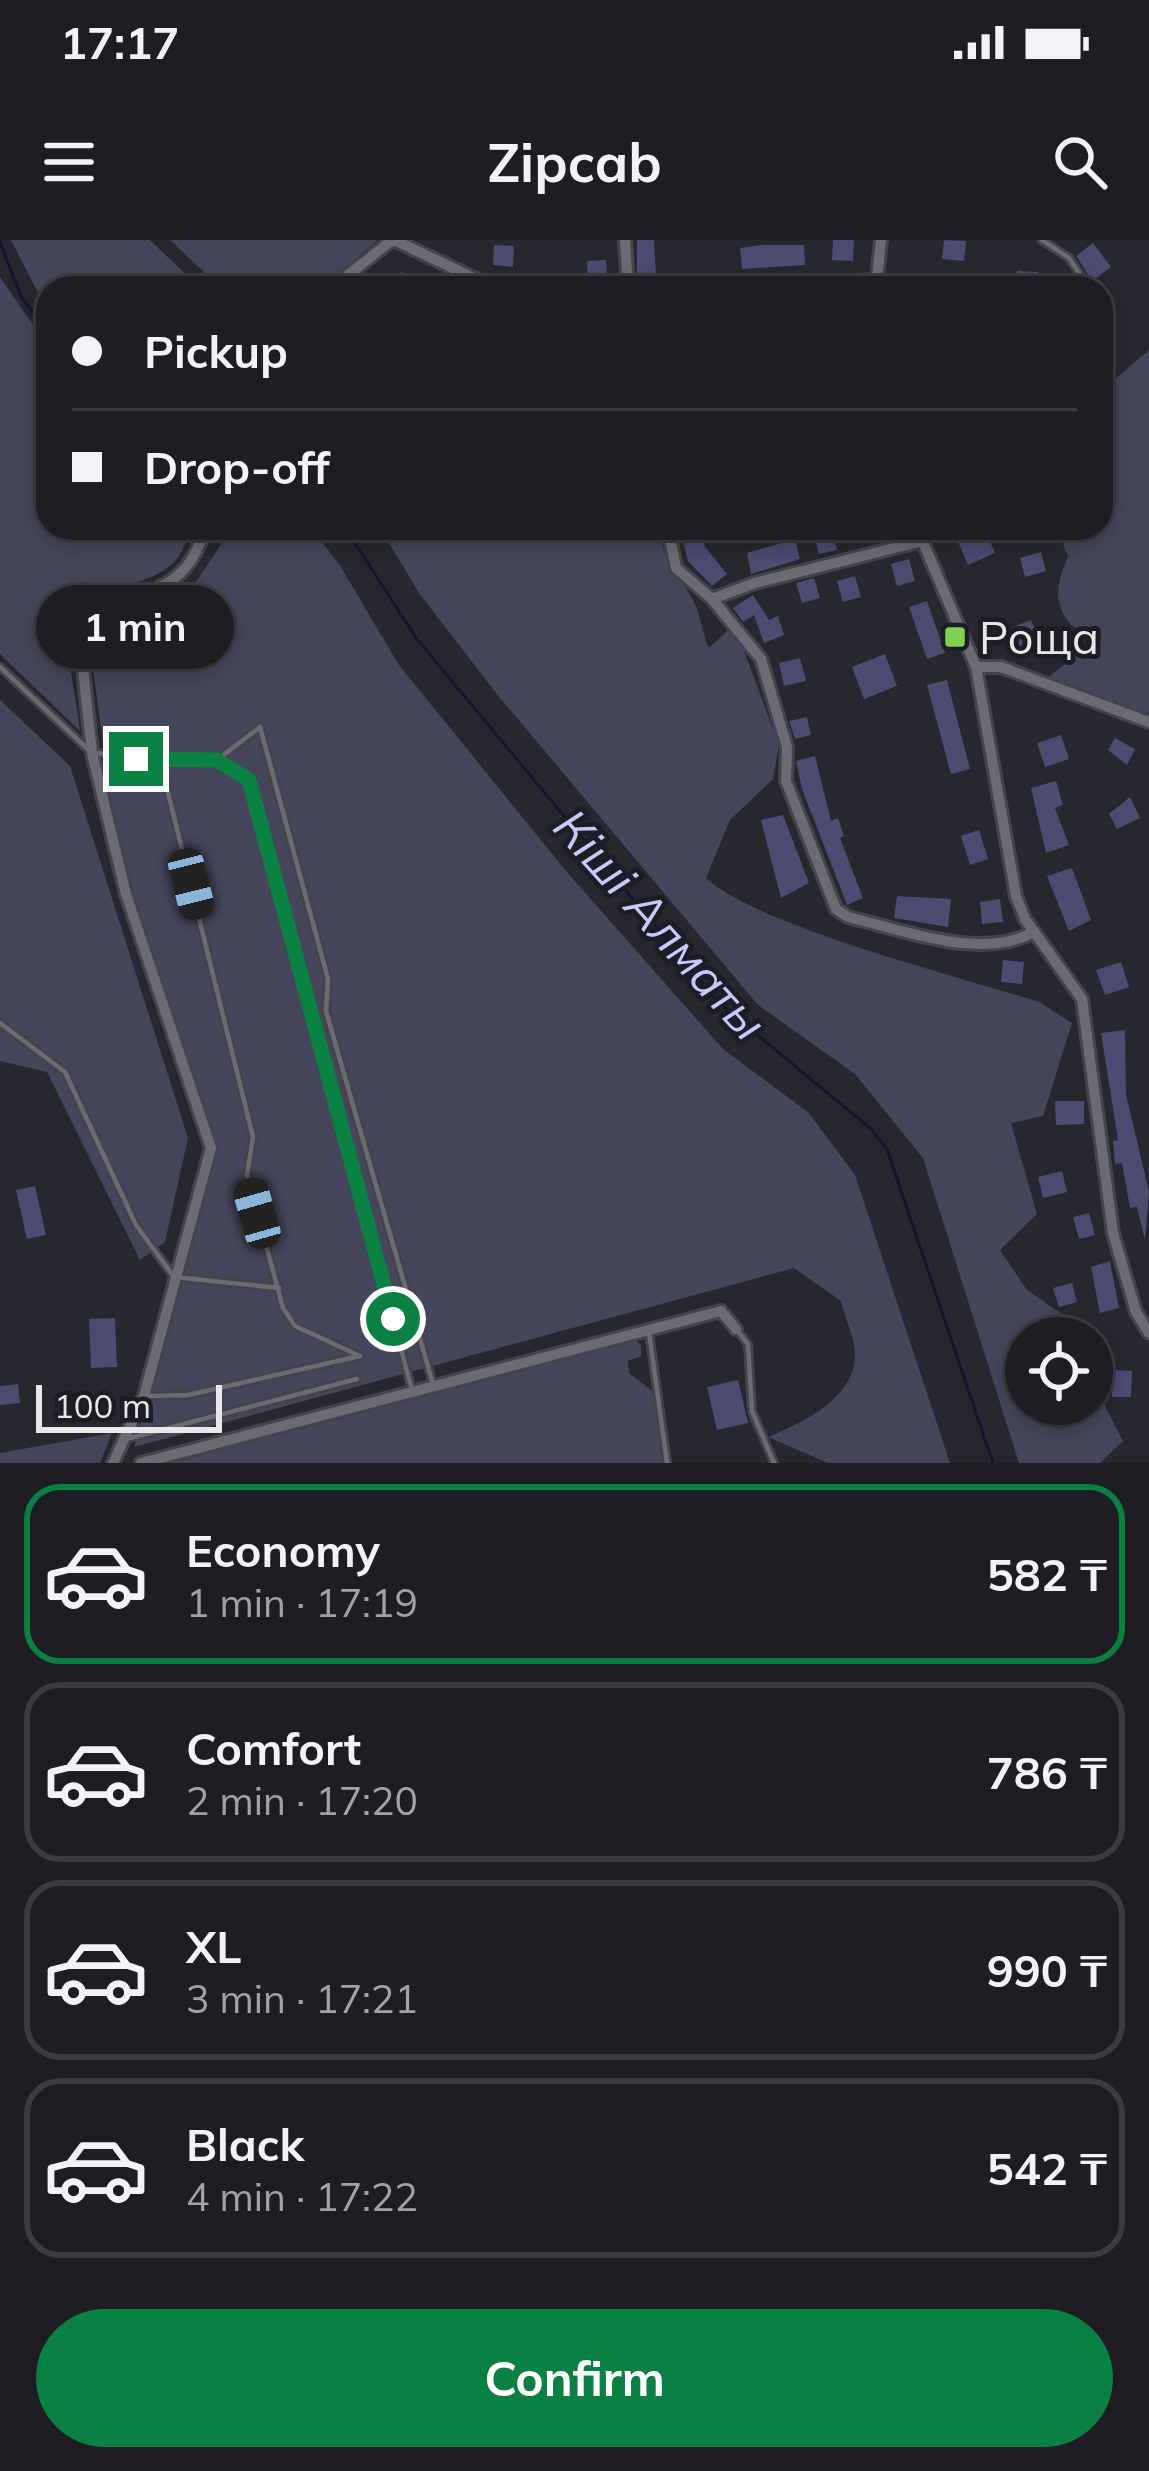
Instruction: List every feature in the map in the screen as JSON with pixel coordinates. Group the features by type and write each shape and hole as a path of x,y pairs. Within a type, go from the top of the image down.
{"street":[{"path":"347,276 393,240 470,276"},
{"path":"625,240 627,276"},
{"path":"877,276 881,240"},
{"path":"113,1463 144,1396 211,1148 126,894 92,753 80,641 86,621 184,574 197,557 202,540"},
{"path":"670,540 676,568 712,599 761,659 787,747 791,797 836,909 848,917 975,944 1008,942 1034,932"},
{"path":"712,599 755,583 922,542 976,667 1016,896 1034,932 1082,999 1114,1233 1136,1312 1149,1333"},
{"path":"976,667 1001,667 1149,722"},
{"path":"141,1463 721,1311 736,1329"}],"lane":[{"path":"1042,240 1069,258 1081,276"},
{"path":"0,667 92,753 217,760 249,780 412,1390"},
{"path":"217,760 260,727 328,979 326,1012 433,1384"},
{"path":"144,1396 188,1395 359,1356 288,1320 247,1175 253,1136 160,760"},
{"path":"0,1023 65,1072 136,1225 174,1277 278,1288"},
{"path":"649,1329 667,1463"},
{"path":"736,1329 748,1344 752,1411 774,1463"},
{"path":"125,1439 357,1379"}],"shaded area":[{"path":"11,240 150,240 188,276 36,276 36,289"},
{"path":"170,240 377,241 335,276 208,276"},
{"path":"0,277 36,330 36,540 186,540 178,558 163,571 100,596 77,615 69,653 80,731 0,654"},
{"path":"1149,350 1149,713 1046,679 1102,635 1094,630 1082,633 1072,625 1061,608 1058,589 1068,557 1062,540 1113,540 1113,381"},
{"path":"224,540 320,540 399,665 566,871 723,1049 809,1113 855,1175 950,1463 828,1463 768,1437 835,1398 852,1372 855,1357 841,1301 794,1268 134,1447 216,1149 115,835 89,637 106,620 196,582"},
{"path":"387,540 662,540 696,605 709,648 728,630 740,640 779,745 773,779 730,820 706,878 732,896 813,932 1039,1002 1072,1023 1043,1116 1011,1123 1037,1214 1000,1250 1027,1290 1066,1317 1005,1317 1005,1419 923,1158 855,1074 758,1005 496,693 419,593"},
{"path":"0,700 70,766 188,1138 165,1242 140,1260 47,1072 0,1061"},
{"path":"634,1339 641,1345 641,1356 628,1361 629,1373 655,1393 664,1463 172,1463"},
{"path":"1113,1422 1123,1441 1100,1463 1019,1463 1007,1425"},
{"path":"112,1433 100,1463 0,1463 0,1453"}],"building":[{"path":"637,240 654,240 656,276 637,276"},
{"path":"833,240 854,240 853,261 832,260"},
{"path":"944,240 966,241 964,261 942,259"},
{"path":"1093,243 1111,267 1099,276 1089,276 1076,256"},
{"path":"494,245 514,246 513,267 493,265"},
{"path":"804,245 805,265 742,269 740,248"},
{"path":"606,260 607,276 588,276 587,261"},
{"path":"1017,271 1038,272 1038,276 1016,276"},
{"path":"683,540 704,540 727,574 712,586 688,561"},
{"path":"795,540 800,559 751,574 747,553"},
{"path":"816,540 834,540 837,550 819,554"},
{"path":"957,540 989,540 995,553 968,565"},
{"path":"1041,552 1046,571 1025,577 1020,558"},
{"path":"909,559 915,581 897,586 891,564"},
{"path":"855,576 861,597 843,602 837,581"},
{"path":"814,578 820,598 802,603 796,583"},
{"path":"753,595 769,620 778,616 784,635 764,643 754,615 743,622 733,608"},
{"path":"927,601 945,653 927,659 909,607"},
{"path":"1031,620 1043,647 1016,659 1004,631"},
{"path":"885,654 897,686 864,699 852,667"},
{"path":"800,658 806,681 784,686 779,663"},
{"path":"947,680 970,769 951,774 927,685"},
{"path":"807,717 811,735 795,739 789,721"},
{"path":"1061,735 1069,759 1045,767 1037,743"},
{"path":"1115,738 1135,749 1127,765 1108,750"},
{"path":"815,756 831,821 838,818 844,836 840,838 863,898 847,905 802,789 796,761"},
{"path":"1056,781 1063,805 1055,808 1069,845 1046,853 1031,788"},
{"path":"1130,797 1140,818 1117,829 1109,814"},
{"path":"783,815 809,883 781,898 761,820"},
{"path":"979,830 988,859 970,865 961,836"},
{"path":"1072,868 1091,920 1069,931 1047,876"},
{"path":"897,896 951,899 948,927 894,918"},
{"path":"1000,899 1003,922 982,924 980,902"},
{"path":"1003,960 1024,962 1022,984 1001,982"},
{"path":"1121,962 1129,987 1105,995 1096,970"},
{"path":"1125,1030 1126,1094 1149,1192 1145,1240 1137,1207 1130,1208 1122,1163 1115,1164 1113,1141 1118,1140 1101,1033"},
{"path":"1055,1101 1084,1101 1084,1124 1056,1125"},
{"path":"1062,1171 1067,1192 1043,1198 1038,1177"},
{"path":"35,1186 46,1235 27,1239 16,1190"},
{"path":"1089,1213 1095,1235 1079,1239 1073,1217"},
{"path":"1110,1261 1119,1308 1100,1313 1091,1267"},
{"path":"1072,1283 1077,1302 1059,1307 1053,1288"},
{"path":"115,1318 117,1367 91,1368 89,1319"},
{"path":"1113,1370 1132,1371 1131,1397 1113,1397"},
{"path":"738,1380 748,1423 717,1430 707,1387"},
{"path":"18,1384 20,1403 0,1405 0,1386"}],"waterway":[{"name":"Кіші Алматы","path":"0,242 21,297 36,316"},
{"name":"Кіші Алматы","path":"353,540 417,639 720,1004 871,1129 887,1149 993,1463"}],"place":[{"name":"Роща","path":"955,637"}],"route":[{"path":"136,759 217,760 249,780 393,1319"}]}
